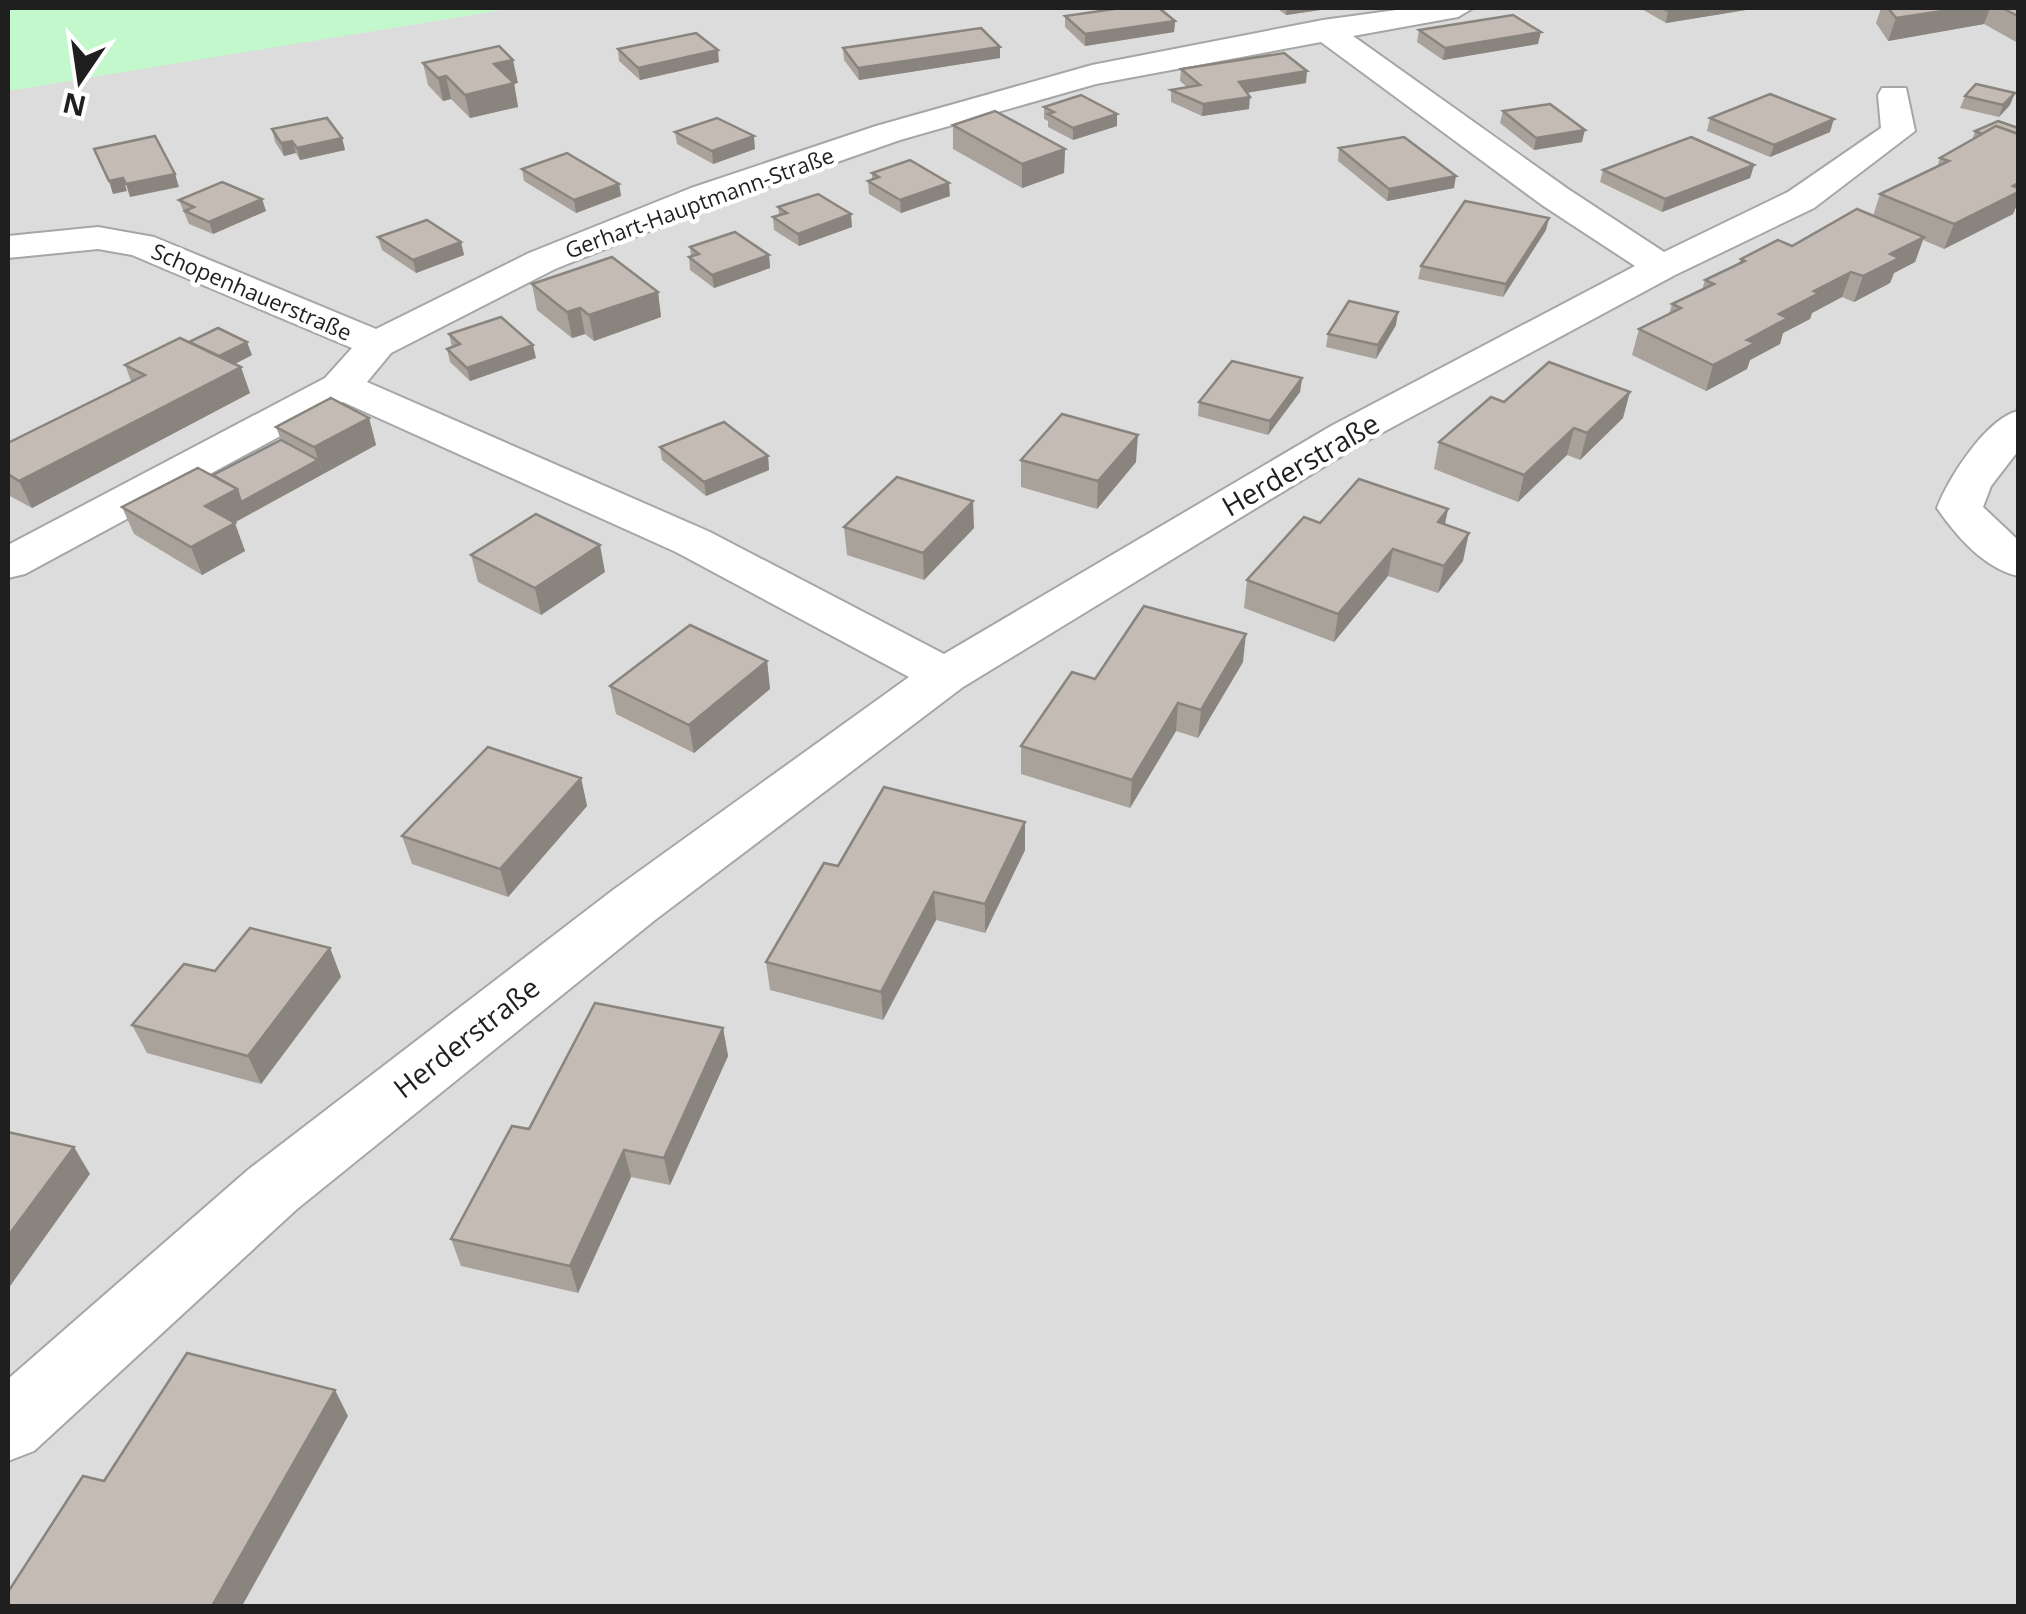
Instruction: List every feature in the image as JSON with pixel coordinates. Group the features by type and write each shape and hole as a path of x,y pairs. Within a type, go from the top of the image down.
{"street":[{"name":"Gerhart-Hauptmann-Straße","path":"8,564 340,387 377,344 542,261 704,196 888,133 1092,75 1323,29 1458,8"},
{"path":"1323,29 1554,197 1662,267"},
{"name":"Herderstraße","path":"8,1426 273,1189 634,905 945,675 1346,435 1662,267 1802,200 1898,131 1894,95"},
{"name":"Schopenhauerstraße","path":"8,248 98,238 141,245 377,344"},
{"path":"340,387 385,402 693,542 945,675"},
{"path":"2018,424 1969,482 1960,508 1982,534 2018,562"}],"shaded area":[{"path":"8,8 2018,8 2018,1606 8,1606"}],"green space":[{"path":"8,8 514,8 8,91"}],"building":[{"path":"1121,8 1159,8 1175,21 1085,34 1065,16"},
{"path":"1888,8 1962,8 1896,18"},
{"path":"2002,8 2018,8 2018,16"},
{"path":"1513,15 1541,32 1445,48 1419,30"},
{"path":"981,28 1000,47 858,68 843,48"},
{"path":"696,33 718,50 638,68 618,49"},
{"path":"499,46 513,60 494,64 514,83 465,95 446,76 438,78 423,63"},
{"path":"1284,53 1307,71 1239,82 1250,97 1203,104 1171,90 1200,85 1181,69"},
{"path":"1976,84 2015,93 2003,105 1965,96"},
{"path":"1770,94 1834,119 1774,145 1710,118"},
{"path":"1081,95 1117,114 1073,128 1048,114 1054,112 1044,107"},
{"path":"1550,104 1585,130 1536,138 1503,111"},
{"path":"995,111 1065,149 1022,164 953,125"},
{"path":"327,118 342,138 297,148 292,141 281,143 272,129"},
{"path":"717,118 754,136 712,151 675,132"},
{"path":"1998,121 2018,128 2018,134 1996,126 1982,134 1975,131"},
{"path":"1996,126 2018,134 2018,183 2013,186 2018,192 1954,224 1880,194 1949,161 1940,158"},
{"path":"155,136 175,174 126,184 123,178 109,181 94,149"},
{"path":"1404,137 1456,176 1389,189 1339,148"},
{"path":"1691,137 1754,165 1665,199 1603,170"},
{"path":"567,153 619,184 574,200 522,169"},
{"path":"910,160 949,183 900,200 868,181 879,177 872,173"},
{"path":"222,182 262,199 209,222 185,211 194,207 179,200"},
{"path":"818,194 851,214 798,234 773,217 787,213 778,207"},
{"path":"1465,201 1549,218 1506,284 1421,266"},
{"path":"1857,209 1924,237 1890,254 1899,258 1863,276 1851,272 1814,291 1819,293 1779,314 1788,318 1747,340 1755,343 1713,365 1639,329 1681,308 1672,304 1714,284 1705,280 1745,261 1741,259 1778,240 1792,246"},
{"path":"427,220 461,242 413,260 378,237"},
{"path":"735,232 769,255 712,275 689,257 699,254 690,247"},
{"path":"612,257 658,292 589,315 580,308 567,312 532,284"},
{"path":"1349,301 1398,312 1378,345 1328,334"},
{"path":"501,317 533,345 467,368 447,349 460,344 449,334"},
{"path":"218,328 247,342 219,356 189,342"},
{"path":"180,338 241,367 19,481 8,474 8,443 145,375 125,365"},
{"path":"1232,361 1302,378 1270,421 1199,402"},
{"path":"1549,362 1630,392 1587,433 1574,428 1524,475 1439,442 1491,397 1504,402"},
{"path":"331,398 369,418 314,447 276,427"},
{"path":"1062,414 1138,435 1098,481 1021,460"},
{"path":"724,422 768,456 704,482 660,447"},
{"path":"281,440 318,460 241,502 237,489 213,475"},
{"path":"198,468 237,489 205,506 235,523 191,547 122,507"},
{"path":"897,477 973,501 923,553 844,527"},
{"path":"1359,479 1448,509 1438,522 1469,533 1444,566 1393,549 1338,614 1247,580 1304,517 1320,523"},
{"path":"536,514 600,545 535,588 471,555"},
{"path":"1144,606 1246,634 1201,710 1178,703 1132,780 1021,746 1072,672 1095,679"},
{"path":"690,625 767,661 689,725 610,686"},
{"path":"488,747 581,778 500,869 402,836"},
{"path":"884,787 1025,822 985,904 934,892 881,992 766,962 824,863 838,866"},
{"path":"250,928 330,948 248,1056 132,1025 184,964 215,971"},
{"path":"595,1003 723,1028 664,1158 624,1150 570,1266 451,1239 512,1126 529,1129"},
{"path":"8,1132 74,1147 8,1236"},
{"path":"187,1353 335,1390 212,1606 8,1606 8,1592 83,1476 104,1481"}]}
